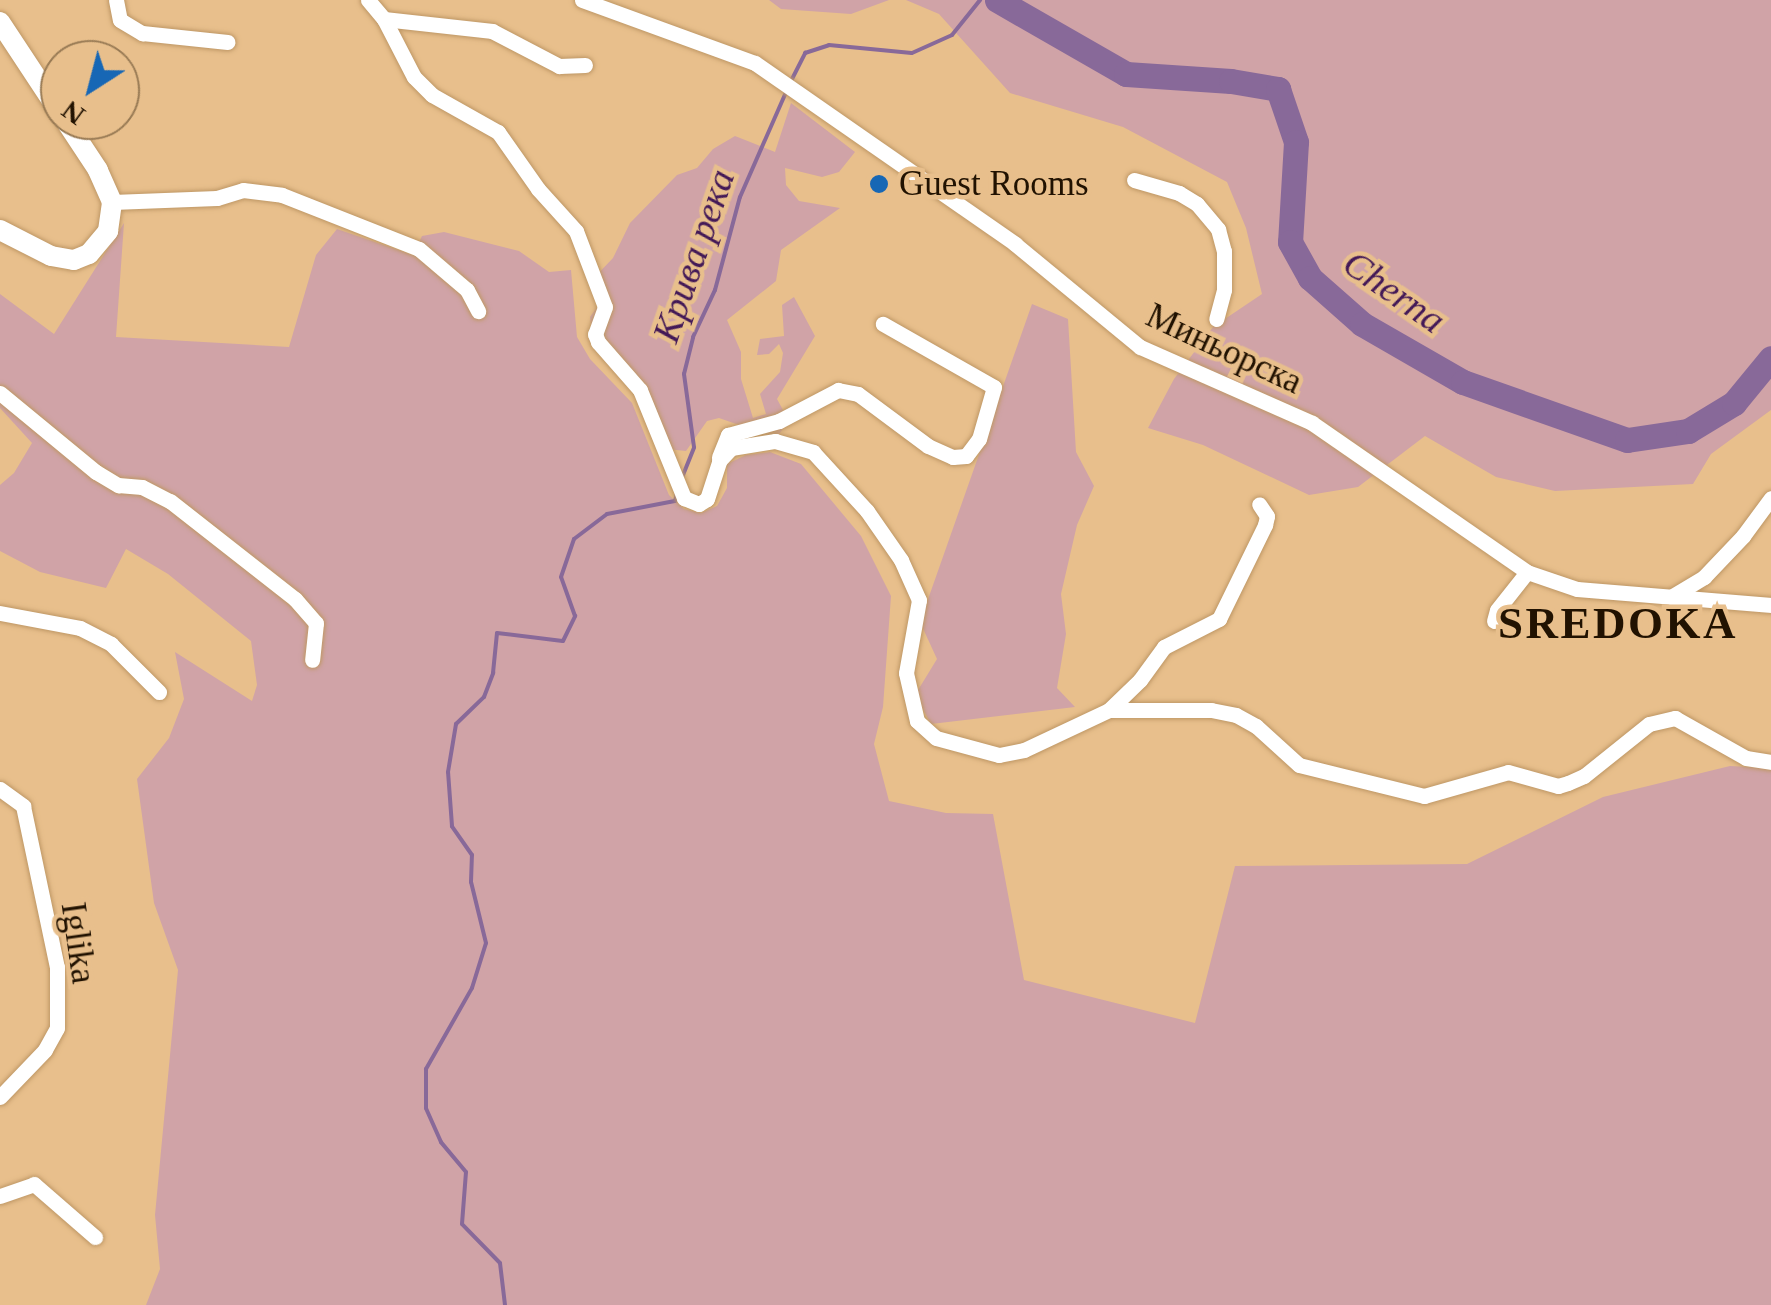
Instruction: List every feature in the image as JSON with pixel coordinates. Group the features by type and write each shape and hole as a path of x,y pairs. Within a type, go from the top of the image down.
{"street":[{"path":"116,0 120,20 142,33 228,42"},
{"path":"368,0 384,20 414,76 432,95 498,132 538,189 576,232 605,307 594,334 640,390 654,416 684,498 699,504 706,499 720,447 728,435 779,422 838,390 858,394 928,446 953,458 966,456 978,439 994,387 883,324"},
{"name":"Миньорска","path":"582,0 734,54 777,76 1015,244 1140,347 1312,424 1526,572 1577,590 1771,605"},
{"path":"384,20 492,31 559,66 585,65"},
{"path":"0,22 40,82"},
{"path":"0,230 50,256 74,260 89,254 108,231 112,202 98,170 78,140"},
{"path":"1134,180 1178,193 1196,204 1218,229 1224,267 1216,318"},
{"path":"112,202 217,198 244,190 282,195 419,250 467,290 478,310"},
{"path":"0,393 96,472 118,485 142,487 170,500 295,598 316,623 312,660"},
{"path":"719,460 732,448 754,442 794,445 813,452 867,511 901,560 920,600 906,673 910,702 922,730 966,748 999,755 1024,750 1109,710 1140,680 1164,646 1219,619 1265,525 1267,516 1259,504"},
{"path":"1671,597 1704,577 1743,536 1771,498"},
{"path":"1494,621 1497,610 1526,572"},
{"path":"0,613 80,628 111,644 159,692"},
{"path":"1109,710 1179,708 1236,715 1298,765 1424,796 1508,772 1558,786 1568,783 1584,776 1650,724 1675,718 1746,758 1771,762"},
{"name":"Iglika","path":"0,789 23,806 56,967 57,1028 46,1050 0,1098"},
{"path":"0,1196 34,1184 95,1237"}],"shaded area":[{"path":"769,0 889,0 851,14 781,9"},
{"path":"906,0 1771,0 1771,410 1711,454 1693,484 1555,491 1496,477 1425,436 1358,487 1309,495 1203,445 1148,428 1174,379 1213,327 1262,294 1246,228 1227,182 1123,127 1010,93 939,14"},
{"path":"791,103 855,152 839,172 822,177 785,168 786,185 799,201 840,208 781,250 776,281 727,320 741,352 741,379 753,418 766,414 760,394 780,372 783,353 779,344 769,354 757,355 760,339 784,336 782,305 794,297 815,336 777,399 789,421 776,438 719,418 707,421 686,451 667,449 656,422 592,332 590,317 598,306 591,281 613,258 630,223 677,175 697,168 713,149 735,136 775,152"},
{"path":"124,223 116,337 289,347 316,255 337,229 413,255 422,236 444,232 519,251 549,272 571,270 577,337 590,359 632,403 669,495 684,509 701,513 717,506 727,488 727,464 746,455 770,452 801,464 861,536 891,596 883,707 874,744 889,801 946,813 993,814 1024,980 1195,1023 1235,866 1467,864 1603,797 1730,766 1771,768 1771,1305 146,1305 160,1269 155,1215 178,970 154,903 137,779 169,738 184,699 175,652 252,701 257,685 251,641 168,574 126,549 106,588 40,572 0,551 0,485 14,473 32,443 0,408 0,294 54,334"},
{"path":"1032,304 1068,319 1076,452 1094,486 1077,525 1061,594 1066,634 1057,688 1075,707 931,724 915,695 937,659 920,622"}],"waterway":[{"name":"Крива река","path":"790,83 805,53 829,45 912,53 952,35 980,0"},
{"name":"Cherna","path":"997,0 1126,74 1231,81 1278,89 1296,142 1290,242 1310,278 1362,324 1463,382 1627,440 1688,431 1734,403 1771,358"},
{"name":"Крива река","path":"681,480 694,447 684,374 693,337 715,290 740,197 786,92"},
{"name":"Крива река","path":"505,1305 500,1263 462,1224 466,1172 441,1142 426,1108 426,1069 472,988 486,943 471,882 472,855 452,826 448,772 456,724 484,697 493,673 497,633 563,641 575,616 561,577 574,539 607,514 675,501 677,493"}],"place":[{"name":"Guest Rooms","path":"879,184"}],"district":[{"name":"SREDOKA","path":"1618,624"}]}
